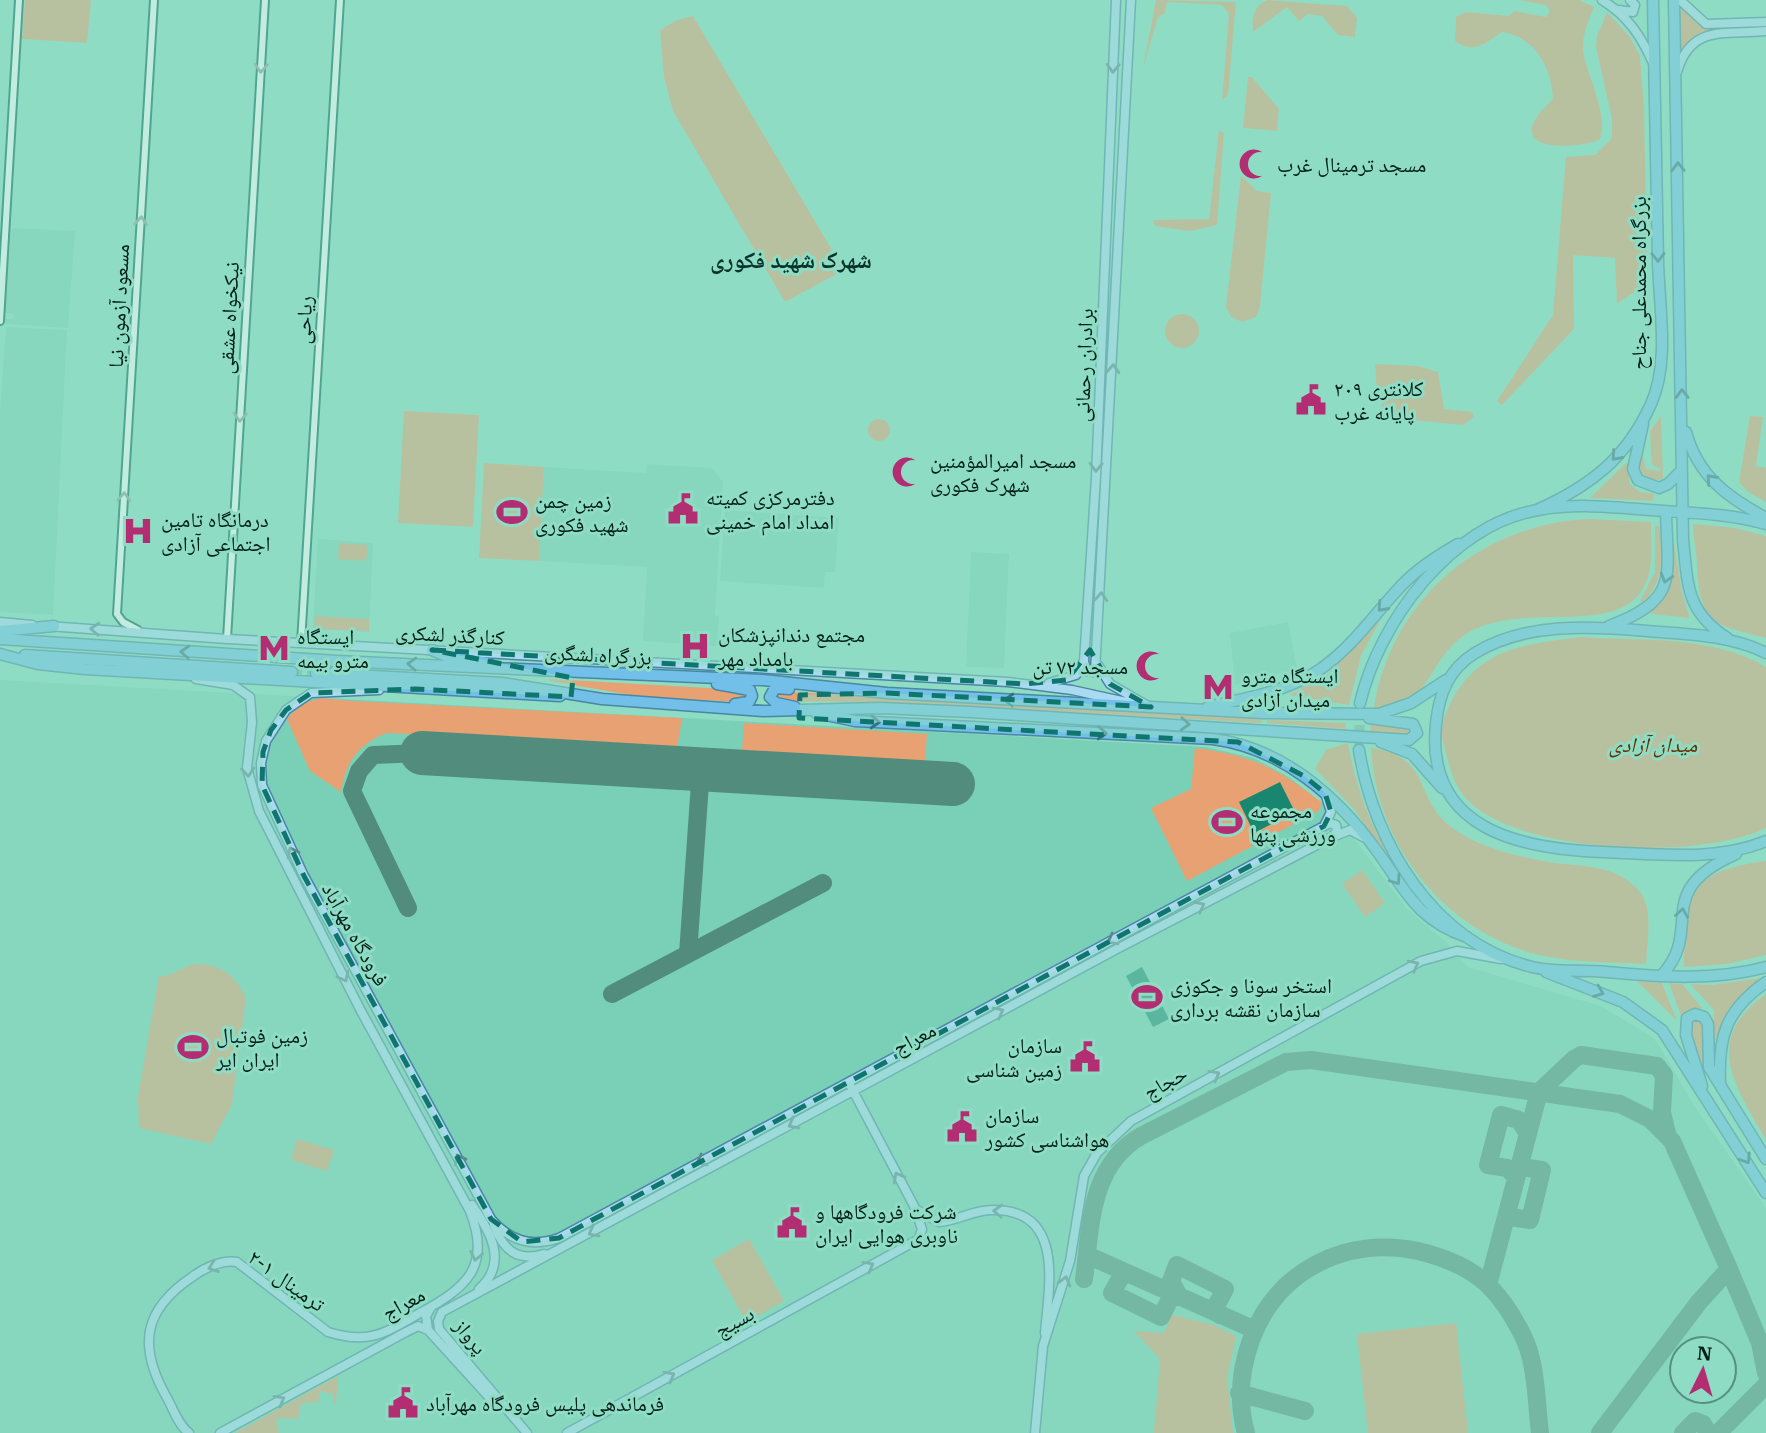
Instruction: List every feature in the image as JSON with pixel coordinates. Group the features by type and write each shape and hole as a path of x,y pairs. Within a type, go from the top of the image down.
{"highway":[{"name":"بزرگراه محمدعلی جناح","path":"1537,510 1584,488 1622,452 1653,399 1660,371 1653,0"},
{"name":"بزرگراه محمدعلی جناح","path":"1674,0 1682,511 1687,577 1692,600 1707,625 1730,640"},
{"path":"1644,417 1633,469 1638,480 1659,488 1668,484 1682,469"},
{"path":"1682,418 1690,447 1704,474 1734,500 1766,518"},
{"path":"1197,710 1274,690 1318,671 1431,559 1507,519 1537,510 1589,506 1722,514 1766,523"},
{"path":"1607,627 1644,611 1664,586 1669,567 1666,511"},
{"path":"1360,704 1371,664 1393,624 1413,595 1471,536"},
{"path":"0,631 54,626"},
{"path":"1362,715 1405,706 1446,680 1475,653 1507,639 1563,628 1607,627 1730,640 1766,653"},
{"name":"بزرگراه لشگری","path":"0,639 530,670 763,680 887,693 1197,710 1362,715"},
{"path":"432,650 446,656 530,670"},
{"path":"0,654 292,672"},
{"path":"0,654 38,664 85,669 602,699"},
{"name":"بزرگراه لشگری","path":"316,673 503,683 602,699 763,711 970,712 1364,737"},
{"path":"682,678 746,688 752,695 747,703 686,705"},
{"path":"1446,680 1438,704 1434,740 1449,797"},
{"path":"887,693 852,694 775,688 770,693 771,700 776,703 855,721 1238,743 1278,759 1325,793 1376,849 1417,907 1442,928 1467,937 1521,964 1623,1002 1662,1030 1766,1194"},
{"path":"1362,715 1413,724 1418,730 1416,737 1409,740 1364,737"},
{"path":"1364,737 1394,745 1412,754 1467,816 1497,833 1552,848 1671,856 1754,846"},
{"path":"1359,750 1367,792 1385,836 1423,896 1467,937"},
{"path":"1662,975 1678,955 1683,904 1691,885 1710,865 1766,841"},
{"path":"1535,968 1714,976 1766,967"},
{"path":"1720,1084 1720,1045 1726,1026 1739,1004 1766,982"},
{"path":"1707,1104 1686,1035 1685,1023 1691,1015 1699,1014 1707,1020 1709,1067 1766,1159"}],"main road":[{"name":"برادران رحمانی","path":"1084,662 1096,477 1116,0"},
{"name":"برادران رحمانی","path":"1098,665 1130,0"},
{"path":"1602,0 1616,9 1636,30 1654,66"},
{"path":"1616,9 1633,12 1635,5 1630,0"},
{"path":"1680,0 1706,24 1766,31"},
{"path":"1676,75 1682,56 1697,40 1714,34 1734,33 1766,22"},
{"name":"کنارگذر لشکری","path":"0,622 227,639 1025,684"},
{"path":"1084,662 1088,673 1095,672 1098,665"},
{"path":"1025,684 1067,680 1076,675 1084,662"},
{"path":"1098,665 1110,684 1151,707"},
{"name":"فرودگاه مهرآباد","path":"176,674 233,685 250,697 252,722 247,768 259,811 470,1211 478,1247 472,1273 462,1287 445,1299"},
{"path":"1025,684 1151,707"},
{"name":"فرودگاه مهرآباد","path":"415,689 311,693 298,700 277,720 266,741 261,763 265,797 491,1219 509,1236 522,1242 533,1244 559,1238"},
{"path":"1324,826 1331,812 1325,793"},
{"path":"1324,826 1333,823 1338,828 1330,838"},
{"name":"معراج","path":"559,1238 1324,826"},
{"name":"معراج","path":"469,1298 956,1035 1330,838 1354,831 1376,849"},
{"name":"حجاج","path":"1035,1433 1043,1346 1070,1261 1084,1176 1097,1153 1120,1128 1428,958 1453,951 1472,951 1521,964"},
{"path":"951,1026 956,1035"},
{"path":"400,1082 413,1074"},
{"path":"848,1082 921,1215 939,1222 983,1210 1001,1210 1020,1214 1037,1227 1046,1244 1051,1265 1043,1346"},
{"path":"449,1170 479,1216 496,1251 492,1271 485,1284 469,1298"},
{"name":"بسیج","path":"567,1433 919,1239 922,1229 914,1206"},
{"path":"491,1219 503,1246 509,1252 524,1257 540,1256 564,1247"},
{"name":"ترمینال ۱-۲","path":"189,1433 154,1372 149,1357 149,1332 161,1303 201,1271 237,1262 328,1332 344,1337 381,1340"},
{"name":"پرواز","path":"469,1298 442,1312 438,1321 439,1329 496,1393 502,1405 527,1433"},
{"name":"معراج","path":"381,1340 412,1317 445,1299"},
{"name":"پرواز","path":"430,1307 426,1316 428,1330 489,1397 502,1405"},
{"path":"412,1317 420,1319 418,1326"},
{"name":"معراج","path":"381,1340 418,1326 428,1330"},
{"path":"220,1433 381,1340"}],"street":[{"path":"0,321 19,0"},
{"name":"مسعود آزمون نیا","path":"142,631 127,625 117,614 154,0"},
{"name":"نیکخواه عشقی","path":"227,639 265,0"},
{"name":"ریاحی","path":"301,643 340,0"}],"highlighted area":[{"path":"432,650 1025,684 1067,680 1090,650 1110,684 1151,707 887,693 800,695 799,718 1238,742 1304,776 1325,793 1331,812 1324,826 559,1238 522,1242 491,1219 304,876 262,785 263,752 271,730 286,710 311,693 415,689 571,697 573,678"}],"shaded area":[{"path":"11,230 75,231 68,328 5,324 5,319 13,319 13,314 5,313"},
{"path":"6,327 67,330 53,615 0,612 0,412"},
{"path":"647,464 712,468 723,482 715,615 719,616 717,646 643,641 647,567 539,561 544,467 646,473"},
{"path":"725,510 839,518 835,572 825,572 824,588 720,581"},
{"path":"318,539 373,543 369,632 313,629"},
{"path":"971,552 1009,554 1004,668 966,667"},
{"path":"1288,622 1297,669 1235,685 1230,633"},
{"path":"0,680 1206,747 1254,758 1289,777 1321,802 1356,841 1407,909 1445,941 1468,967 1601,1006 1652,1037 1660,1047 1695,1107 1766,1208 1766,1433 0,1433"},
{"path":"1280,782 1295,812 1254,833 1239,802"},
{"name":"استخر سونا و جکوزی سازمان نقشه برداری","path":"1142,967 1169,1019 1153,1027 1126,976"}],"green space":[{"path":"25,0 91,0 87,43 22,39"},
{"path":"1156,0 1236,2 1228,95 1222,100 1229,14 1222,5 1167,2 1165,13 1158,17 1143,68"},
{"path":"1268,0 1347,6 1357,18 1355,37 1338,35 1322,16 1308,14 1299,21 1287,7 1253,32 1254,13 1259,5"},
{"path":"1519,0 1579,0 1594,7 1585,33 1583,50 1602,120 1599,140 1567,146 1543,143 1535,138 1532,131 1535,120 1553,98 1552,86 1539,55 1524,40 1502,32 1474,47 1455,41 1456,17 1466,12 1509,16 1514,11 1546,17 1550,11 1546,5"},
{"path":"1679,5 1703,26 1746,29 1717,30 1701,34 1680,53"},
{"path":"1607,12 1630,37 1640,56 1644,108 1647,266 1637,290 1617,304 1615,258 1573,255 1574,329 1502,405 1497,401 1553,315 1566,157 1595,155 1612,138 1612,119 1596,47 1597,36"},
{"path":"693,16 844,270 785,302 673,111 664,77 660,30 677,20"},
{"path":"1248,77 1252,77 1279,109 1277,131 1243,128"},
{"path":"1219,130 1224,133 1217,225 1190,231 1155,226 1153,220 1209,219"},
{"path":"1241,175 1257,191 1271,193 1260,307 1256,317 1242,322 1231,317 1226,307"},
{"path":"1182,314 1194,319 1199,331 1194,343 1182,348 1170,343 1165,331 1170,319"},
{"path":"1375,364 1418,366 1438,372 1444,409 1472,412 1474,417 1463,425 1381,417 1382,394 1377,393"},
{"path":"404,411 479,415 473,527 398,523"},
{"path":"1661,416 1663,479 1649,481 1640,470 1641,444 1646,469 1660,471 1660,468 1652,465 1650,431"},
{"path":"1750,416 1763,417 1756,466 1766,468 1766,502 1748,492 1739,482"},
{"path":"879,419 889,426 890,430 883,440 879,441 869,434 868,430 875,420"},
{"path":"1627,462 1630,484 1640,492 1654,494 1653,501 1590,498"},
{"name":"زمین چمن شهید فکوری","path":"484,463 544,467 539,561 479,558"},
{"path":"1590,519 1651,522 1650,572 1636,598 1620,609 1599,614 1525,618 1500,621 1477,628 1446,652 1417,693 1393,705 1374,708 1384,669 1400,633 1421,601 1448,574 1479,552 1513,535 1550,524"},
{"path":"1693,524 1735,528 1766,536 1766,638 1734,630 1713,620 1707,612 1699,587"},
{"path":"1655,526 1659,526 1661,537 1661,567 1655,586 1643,603 1640,601 1655,572"},
{"path":"1673,537 1682,593 1690,618 1651,614 1671,583"},
{"path":"339,543 368,545 366,561 338,559"},
{"path":"315,616 369,619 369,631 314,629"},
{"path":"1381,619 1361,656 1349,705 1289,695 1329,673"},
{"name":"میدان آزادی","path":"1582,637 1700,644 1724,649 1766,667 1766,828 1737,838 1701,845 1617,847 1535,834 1500,822 1474,806 1461,793 1454,779 1442,735 1447,711 1460,687 1473,672 1504,652"},
{"path":"549,679 744,690 749,694 744,702 643,697"},
{"path":"776,691 1261,719 1261,723 903,703 776,701"},
{"path":"321,698 682,718 677,748 387,733 369,742 355,755 346,772 341,792 310,771 287,719 301,704"},
{"path":"1267,720 1346,723 1345,729 1267,723"},
{"path":"744,723 927,734 925,762 742,751"},
{"path":"1371,724 1412,728 1412,736 1370,732"},
{"path":"1348,743 1361,796 1381,841 1407,882 1442,924 1408,888 1354,809 1315,769 1326,750"},
{"name":"مجموعه ورزشی پنها","path":"1195,748 1232,754 1262,764 1321,802 1320,810 1187,881 1151,808 1191,789"},
{"path":"1371,748 1390,752 1404,760 1420,780 1439,815 1450,826 1474,841 1528,858 1601,869 1630,882 1644,898 1647,906 1646,964 1578,961 1539,955 1505,943 1473,926 1445,905 1421,879 1401,850 1386,818 1376,784"},
{"path":"1766,861 1766,955 1727,964 1684,967 1686,921 1696,890 1720,872 1740,865"},
{"path":"1362,870 1385,903 1365,917 1342,884"},
{"name":"زمین فوتبال ایران ایر","path":"195,964 212,966 226,972 246,998 232,1104 211,1144 139,1128 138,1097 159,976"},
{"path":"1760,978 1728,1009 1712,1049 1714,1010 1690,984 1713,985"},
{"path":"1637,981 1662,983 1677,1021"},
{"path":"1669,983 1682,984 1702,1008 1681,1016"},
{"path":"1766,994 1766,1140 1735,1082 1729,1046 1734,1029 1746,1011"},
{"path":"1699,1018 1704,1024 1705,1071 1689,1031 1690,1020"},
{"path":"297,1139 334,1150 327,1171 291,1160"},
{"path":"749,1239 784,1301 746,1322 712,1260"},
{"path":"1172,1315 1214,1325 1236,1336 1227,1378 1233,1433 1154,1433 1160,1359 1134,1331 1164,1333"},
{"path":"1456,1323 1468,1433 1368,1433 1357,1334"},
{"path":"338,1376 336,1403 333,1405 333,1394 320,1391 318,1403 306,1402 300,1406 298,1419 276,1418 279,1433 235,1433"}],"taxiway":[{"path":"408,908 352,791 359,771 373,755 422,753"},
{"path":"612,994 688,954 701,769"},
{"path":"688,954 823,883"},
{"path":"1488,1285 1539,1092 1574,1059 1581,1055 1657,1066 1664,1075 1662,1112 1668,1137"},
{"path":"1084,1279 1096,1199 1111,1164 1124,1149 1141,1136 1286,1062 1311,1060 1620,1104 1650,1119 1672,1141 1729,1269 1699,1302 1600,1433"},
{"path":"1510,1217 1530,1220 1542,1170 1522,1167 1515,1176 1507,1168 1488,1165 1501,1115 1519,1120 1527,1132"},
{"path":"1246,1433 1241,1398 1244,1363 1263,1315 1278,1294 1296,1277 1340,1254 1391,1248 1418,1251 1456,1264 1482,1279 1499,1297 1519,1328 1531,1357 1540,1433"},
{"path":"1087,1255 1255,1330"},
{"path":"1130,1274 1122,1275 1112,1293 1161,1317 1170,1299 1179,1296 1171,1281 1177,1265 1225,1289 1216,1306 1220,1315"},
{"path":"1729,1269 1760,1343 1766,1373"},
{"path":"1718,1433 1766,1385"},
{"path":"1239,1393 1305,1411"},
{"path":"1683,1433 1695,1421 1703,1424 1708,1433"}],"runway":[{"path":"422,753 953,784"}],"tunnel":[{"path":"292,672 316,673"},
{"path":"1359,750 1360,707"}],"place":[{"name":"مسجد ترمینال غرب","path":"1254,164"},
{"name":"کلانتری ۲۰۹ پایانه غرب","path":"1311,400"},
{"name":"مسجد امیرالمؤمنین شهرک فکوری","path":"907,472"},
{"name":"دفترمرکزی کمیته امداد امام خمینی","path":"683,509"},
{"name":"زمین چمن شهید فکوری","path":"512,512"},
{"name":"درمانگاه تامین اجتماعی آزادی","path":"138,531"},
{"name":"مجتمع دندانپزشکان بامداد مهر","path":"695,646"},
{"name":"ایستگاه مترو بیمه","path":"274,648"},
{"name":"مسجد ۷۲ تن","path":"1151,666"},
{"name":"ایستگاه مترو میدان آزادی","path":"1218,687"},
{"name":"مجموعه ورزشی پنها","path":"1227,822"},
{"name":"استخر سونا و جکوزی سازمان نقشه برداری","path":"1147,997"},
{"name":"زمین فوتبال ایران ایر","path":"193,1047"},
{"name":"سازمان زمین شناسی","path":"1085,1057"},
{"name":"سازمان هواشناسی کشور","path":"962,1127"},
{"name":"شرکت فرودگاهها و ناوبری هوایی ایران","path":"792,1223"},
{"name":"فرماندهی پلیس فرودگاه مهرآباد","path":"403,1403"}],"district":[{"name":"شهرک شهید فکوری","path":"791,259"}]}
